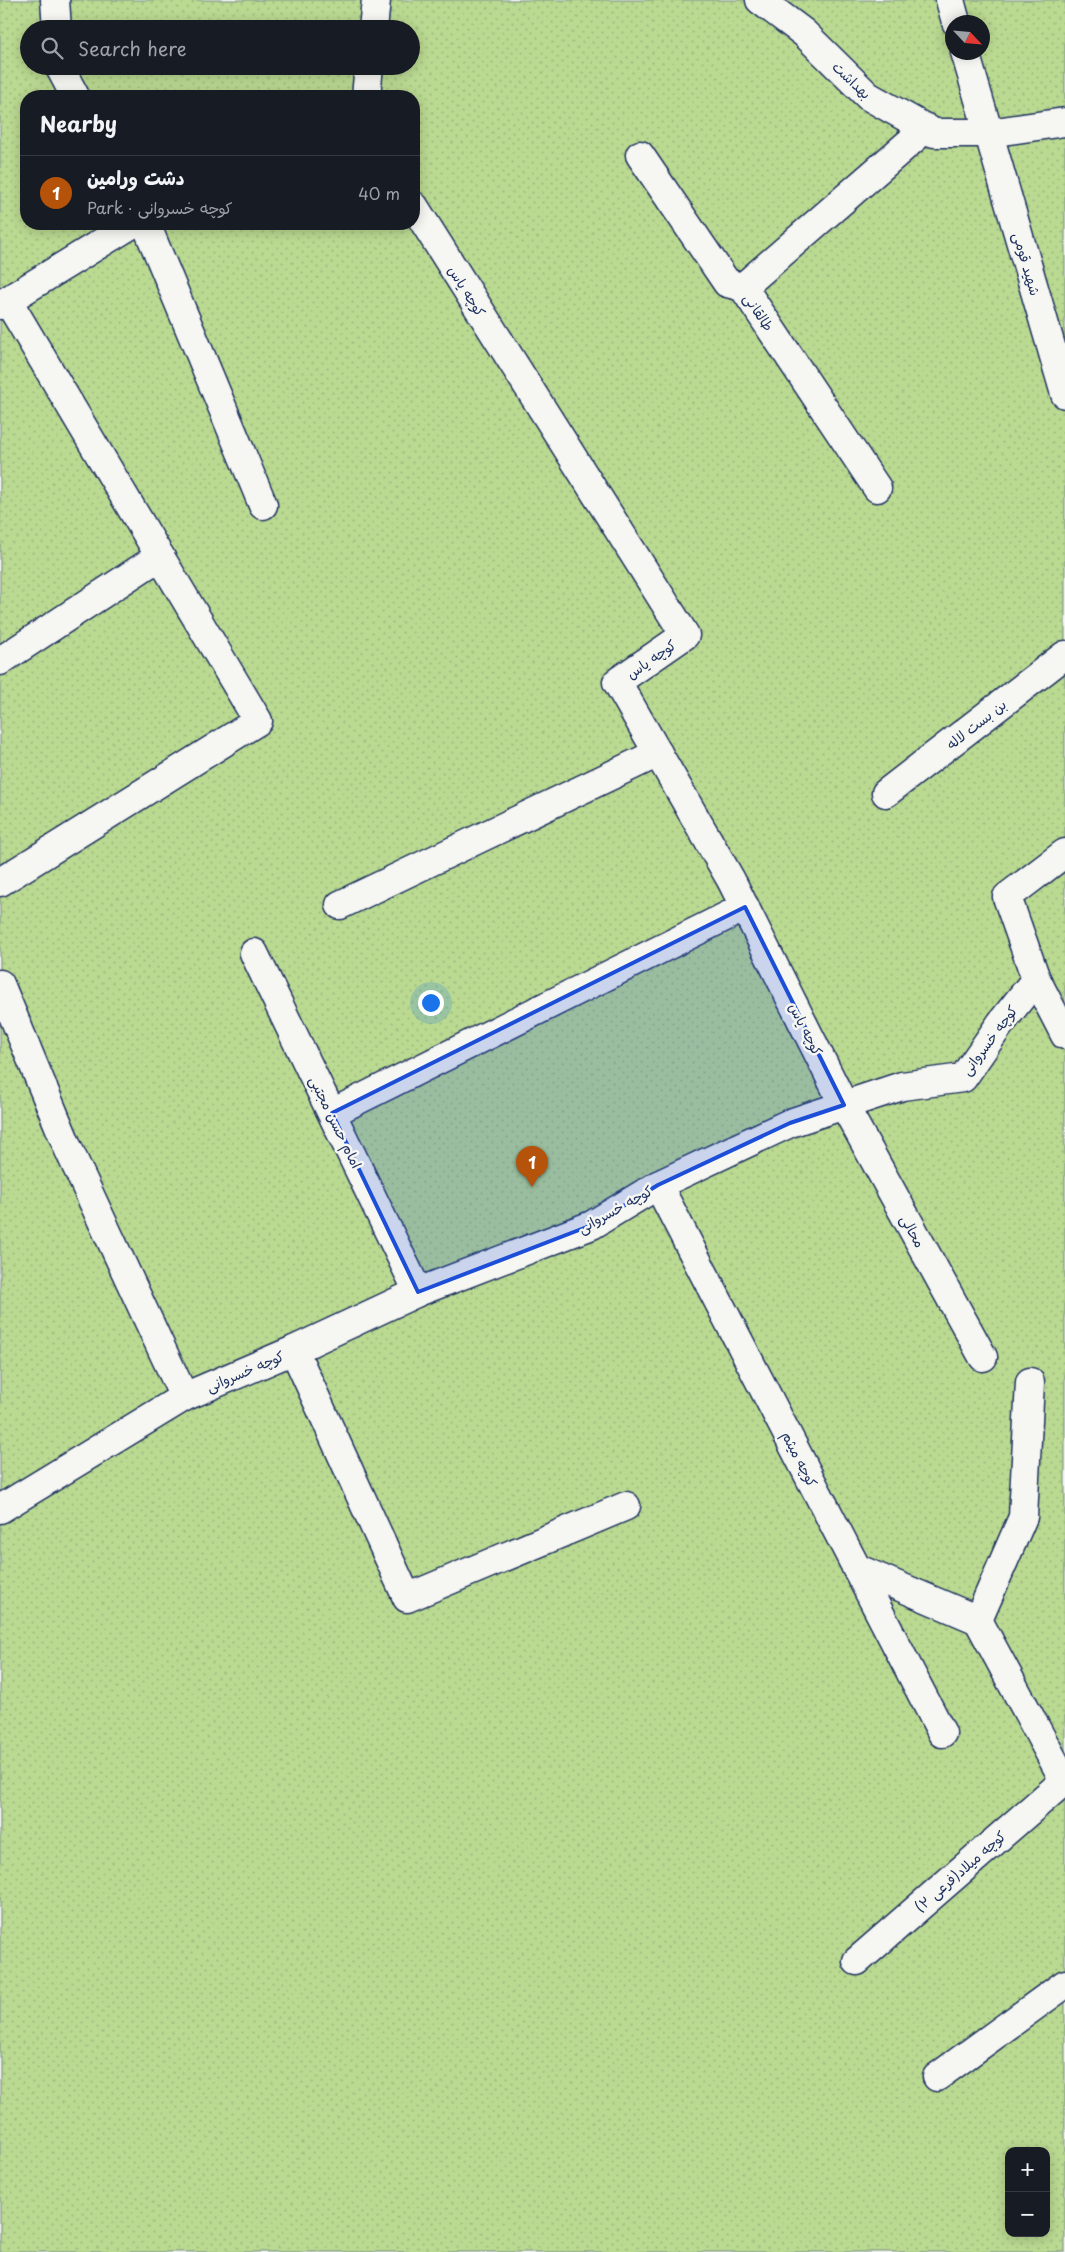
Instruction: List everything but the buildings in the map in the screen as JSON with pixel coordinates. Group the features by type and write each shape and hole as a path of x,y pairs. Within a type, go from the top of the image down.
{"street":[{"path":"55,0 56,20"},
{"path":"373,20 376,0"},
{"name":"بهداشت","path":"760,0 804,33 868,96 934,133 988,133 1065,122"},
{"path":"950,0 954,15"},
{"name":"شهید قومی","path":"967,60 1065,394"},
{"path":"64,75 71,90"},
{"path":"367,90 368,75"},
{"name":"طالقانی","path":"877,488 743,287 926,128"},
{"path":"640,156 727,283 743,287"},
{"name":"کوچه یاس","path":"420,215 686,635 618,682 745,907 844,1105"},
{"path":"0,882 258,721 160,556 4,303 122,230"},
{"path":"148,230 263,505"},
{"path":"0,661 160,556"},
{"name":"بن بست لاله","path":"886,793 1065,655"},
{"path":"340,905 658,753"},
{"path":"1065,853 1008,897 1036,979 1065,1035"},
{"path":"332,1113 745,907"},
{"name":"امام حسن مجتبی","path":"254,953 418,1292"},
{"name":"کوچه خسروانی","path":"0,1509 184,1397 294,1350 418,1292 592,1225 658,1185 790,1123 902,1086 963,1078 1001,1023 1036,979"},
{"path":"0,984 68,1148 184,1397"},
{"name":"محالی","path":"844,1105 982,1357"},
{"name":"کوچه میثم","path":"658,1185 942,1732"},
{"path":"294,1350 407,1598 626,1506"},
{"path":"978,1620 1023,1517 1030,1382"},
{"path":"856,1568 978,1620 1064,1781"},
{"name":"کوچه میلاد(فرعی ۲)","path":"857,1961 1064,1781"},
{"path":"937,2078 1065,1984"}],"highlighted area":[{"path":"745,907 844,1105 790,1123 658,1185 592,1225 418,1292 332,1113"}],"green space":[{"path":"0,0 1065,0 1065,2252 0,2252"}],"place":[{"name":"دشت ورامین","path":"532,1187"}]}
